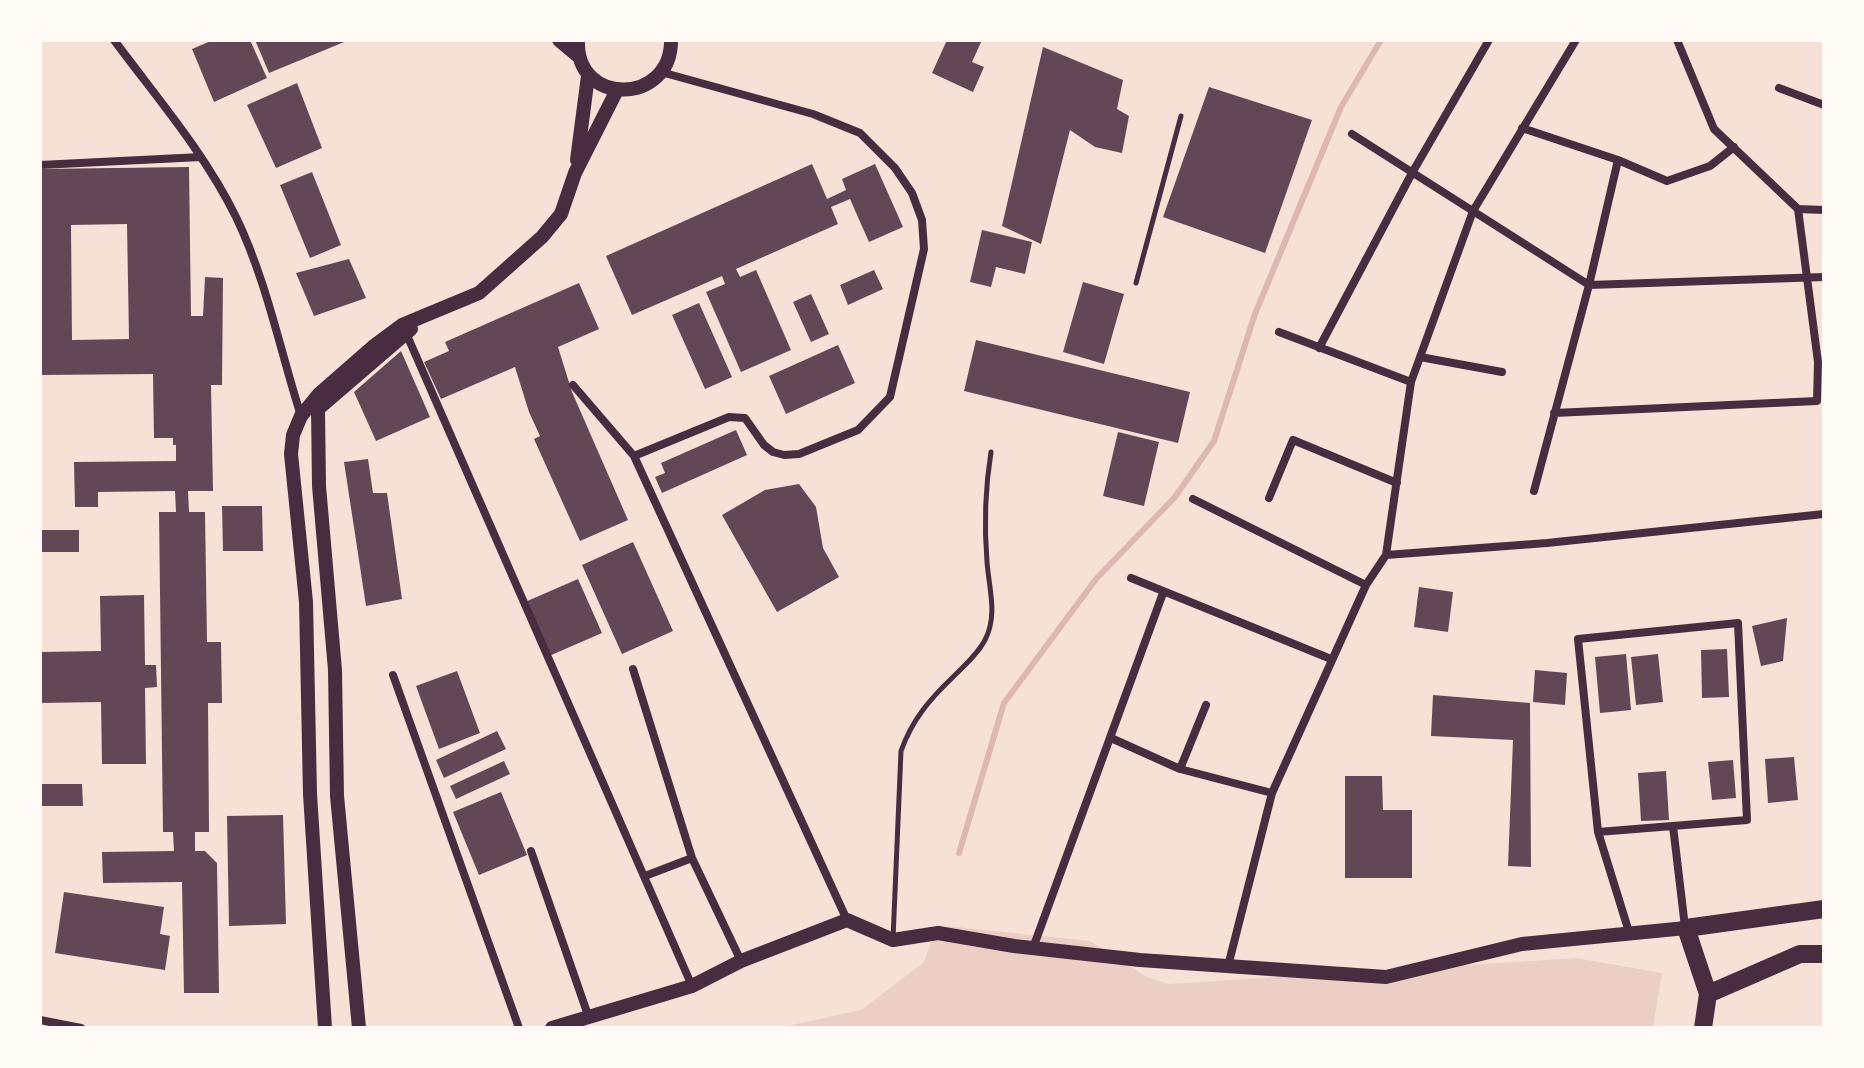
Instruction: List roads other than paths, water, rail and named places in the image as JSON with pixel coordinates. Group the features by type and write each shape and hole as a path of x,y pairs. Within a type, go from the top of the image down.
{"highway":[{"path":"1703,1028 1708,994 1686,928 1824,909"},
{"path":"1708,994 1800,954 1824,954"}],"street":[{"path":"114,40 201,157 236,219 262,285 301,416"},
{"path":"559,40 577,47 588,76 575,173"},
{"path":"1319,348 1412,173 1489,40"},
{"path":"1227,967 1272,793 1366,585 1386,555 1411,382 1473,211 1576,40"},
{"path":"1554,413 1817,401 1821,362 1798,209 1714,129 1677,40"},
{"path":"588,76 617,90 649,84 669,62 671,41"},
{"path":"634,456 729,417 745,418 764,445 784,455 799,454 858,430 890,397 924,249 922,220 912,193 895,168 860,133 813,114 661,72"},
{"path":"1779,88 1824,105"},
{"path":"325,1028 310,794 306,602 291,454 293,435 301,416 319,394 375,345 402,325 479,293 512,266 561,214 575,173 617,90"},
{"path":"1522,128 1618,160 1667,181 1710,166 1734,147"},
{"path":"1352,134 1589,285 1824,277"},
{"path":"40,165 201,157"},
{"path":"1534,491 1589,285 1618,160"},
{"path":"1798,209 1824,210"},
{"path":"359,1028 337,796 335,670 319,486 318,409 426,316"},
{"path":"1279,332 1411,382"},
{"path":"375,345 406,333"},
{"path":"406,333 692,986"},
{"path":"1420,357 1502,372"},
{"path":"573,385 634,456 847,920 893,940 938,933 1033,948 1227,967 1386,977 1522,944 1686,928 1673,826"},
{"path":"1269,498 1293,440 1397,483"},
{"path":"1193,499 1366,585"},
{"path":"1386,555 1547,543 1824,514"},
{"path":"1131,578 1331,659"},
{"path":"1033,948 1163,593"},
{"path":"306,602 331,600"},
{"path":"1598,832 1747,820 1738,623 1578,639 1598,832 1629,932"},
{"path":"633,669 692,858 741,961"},
{"path":"393,675 519,1028"},
{"path":"1180,769 1206,705"},
{"path":"1111,738 1180,769 1272,793"},
{"path":"310,794 337,796"},
{"path":"531,851 589,1018"},
{"path":"645,876 692,858"},
{"path":"552,1028 692,986 741,961 847,920"},
{"path":"40,1020 81,1028"}],"lane":[{"path":"1136,283 1181,116"},
{"path":"893,940 901,751 909,729 920,712 973,658 991,625 993,606 987,562 985,489 991,452"}],"waterway":[{"path":"959,853 1004,703 1096,579 1175,497 1214,441 1255,314 1341,107 1381,40"}]}
